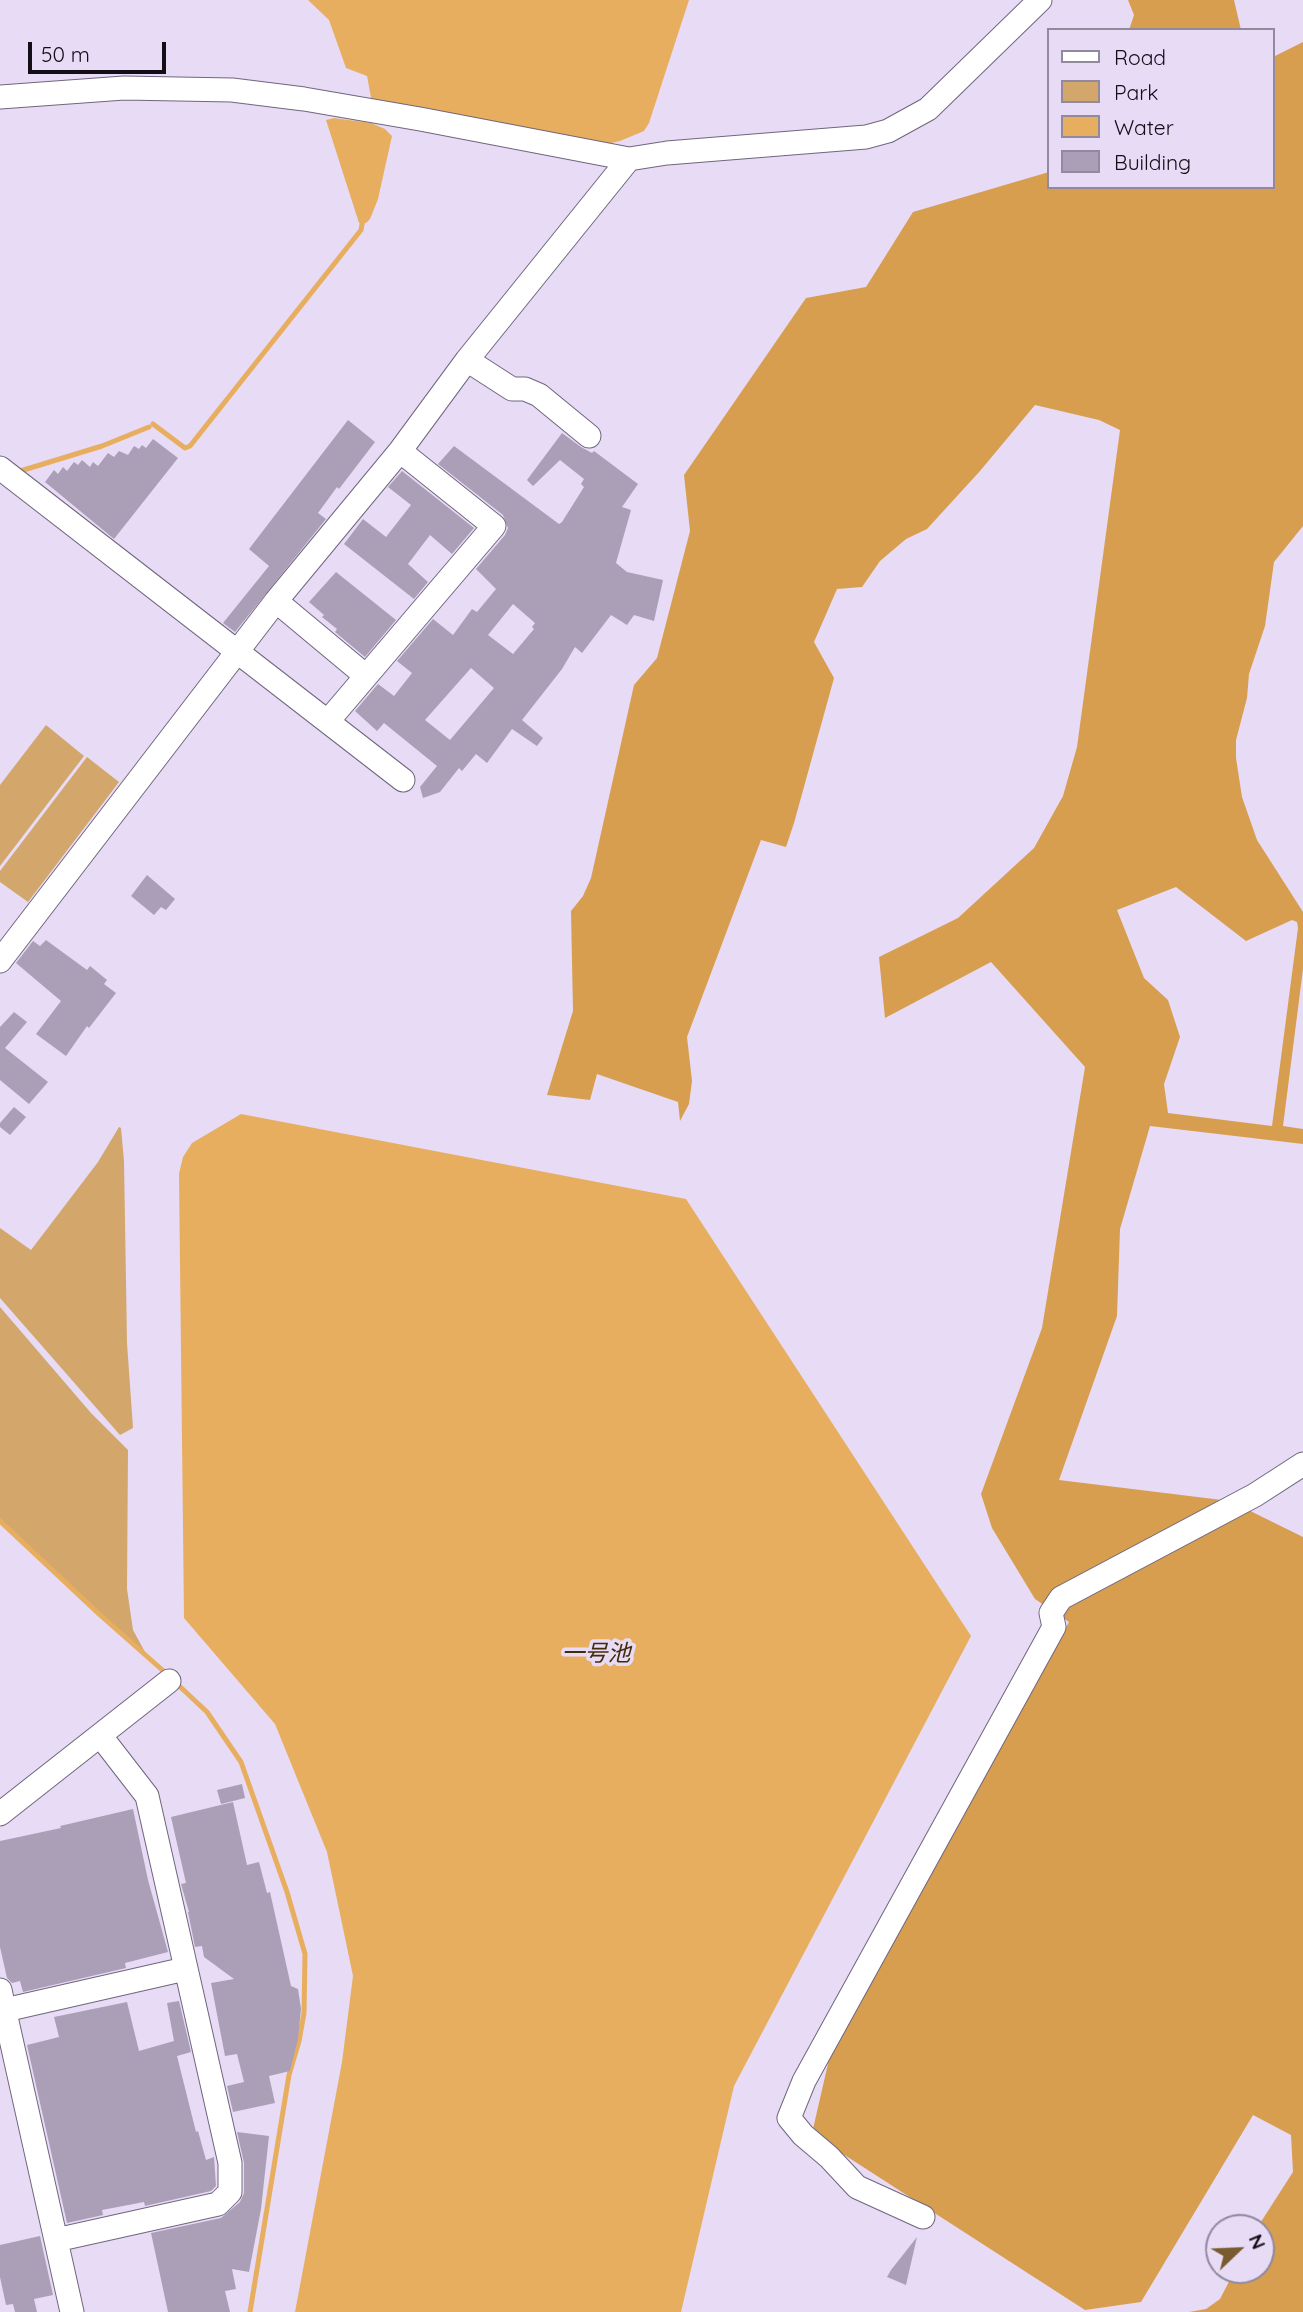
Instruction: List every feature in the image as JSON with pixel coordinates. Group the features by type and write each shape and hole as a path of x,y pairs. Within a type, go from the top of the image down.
{"street":[{"path":"0,97 124,88 232,90 420,119 629,159 667,153 866,136 888,131 928,109 1040,0"},
{"path":"0,961 276,601 400,451 467,360 629,159"},
{"path":"467,360 512,388 525,389 539,395 589,436"},
{"path":"328,721 494,526 400,451"},
{"path":"0,468 404,780"},
{"path":"276,601 366,676"},
{"path":"923,2217 857,2187 829,2157 803,2135 789,2118 804,2081 1054,1627 1051,1613 1061,1598 1255,1495 1303,1464"},
{"path":"0,1814 169,1681"},
{"path":"56,2240 218,2204 230,2192 230,2163 147,1796 106,1743"},
{"path":"72,2312 2,2000 186,1969"}],"green space":[{"path":"46,725 84,756 0,866 0,785"},
{"path":"87,757 119,782 28,902 0,882 0,871"},
{"path":"119,1127 124,1161 127,1343 133,1428 120,1435 0,1298 0,1228 31,1250 98,1162"},
{"path":"0,1307 91,1413 128,1450 127,1589 133,1630 145,1652 0,1519"}],"shaded area":[{"path":"1128,0 1234,0 1241,28 1130,28 1134,15"},
{"path":"1303,42 1303,526 1274,562 1265,626 1249,674 1247,698 1236,740 1236,758 1242,797 1257,840 1303,912 1303,969 1283,1126 1303,1129 1303,1144 1150,1126 1120,1229 1117,1316 1059,1480 1230,1501 1303,1537 1303,2312 1189,2312 1206,2309 1220,2299 1228,2284 1275,2284 1275,2214 1266,2214 1293,2172 1291,2135 1253,2115 1141,2302 1085,2310 829,2145 813,2129 830,2055 1069,1622 1035,1599 992,1528 981,1494 1042,1328 1085,1067 991,962 885,1018 879,957 958,918 1034,848 1063,796 1077,747 1120,430 1099,420 1035,405 927,529 906,539 880,561 862,587 837,589 814,642 834,678 794,823 786,847 761,840 687,1037 692,1081 689,1104 680,1121 678,1102 597,1074 590,1100 547,1095 573,1011 571,911 583,896 591,878 634,685 657,658 690,531 684,475 806,298 866,287 913,212 1048,172 1048,189 1275,189 1275,56","holes":["1176,887 1246,941 1292,920 1297,922 1272,1126 1168,1113 1164,1084 1180,1037 1168,1000 1144,978 1117,910"]}],"water":[{"path":"308,0 689,0 649,123 644,131 602,145 372,103 367,76 346,68 329,20"},
{"path":"334,118 371,123 385,129 392,136 378,199 366,223 359,223 326,120"},
{"name":"一号池","path":"241,1114 686,1199 971,1636 734,2086 681,2312 295,2312 342,2062 353,1976 327,1852 275,1724 184,1618 179,1174 183,1157 192,1143"}],"building":[{"path":"348,420 375,442 318,513 326,519 235,632 223,623 269,566 249,549"},
{"path":"562,433 581,447 592,453 594,451 638,484 622,507 631,510 616,563 627,572 663,580 654,621 634,615 627,625 611,615 582,653 575,647 562,669 522,720 543,738 537,746 512,729 487,763 476,754 462,771 459,768 440,792 423,798 420,787 437,766 384,723 377,731 355,711 378,684 394,696 412,673 397,661 433,619 453,635 472,609 477,612 496,589 476,569 505,535 508,528 503,515 438,464 454,446 559,524 584,487 581,484 584,479 560,460 533,486 527,480","holes":["513,604 535,623 532,627 534,629 513,654 488,635","471,668 494,688 450,740 425,720"]},
{"path":"153,439 178,458 114,539 45,482 54,470 58,474 63,467 67,471 74,462 78,465 82,460 90,467 93,462 98,466 108,453 114,457 119,451 128,455 134,446 139,449 142,445 146,448"},
{"path":"402,471 474,528 452,554 430,535 408,564 428,582 414,599 344,544 363,519 386,537 411,505 388,487"},
{"path":"336,572 396,620 365,657 335,632 337,629 309,602"},
{"path":"147,875 175,899 166,910 161,907 154,915 131,896"},
{"path":"46,940 87,970 90,966 107,980 104,984 116,993 89,1028 87,1026 66,1056 36,1034 61,1001 16,963 33,941 40,946"},
{"path":"14,1012 27,1022 5,1048 48,1082 29,1104 0,1080 0,1027"},
{"path":"14,1107 26,1117 10,1135 0,1127 0,1123"},
{"path":"242,1784 245,1798 221,1804 217,1790"},
{"path":"233,1802 247,1865 259,1862 267,1893 270,1892 291,1986 298,1989 301,2009 298,2039 290,2071 269,2076 275,2103 233,2112 227,2086 244,2082 237,2054 225,2056 211,1983 234,1979 204,1957 202,1946 195,1947 181,1884 186,1883 171,1817"},
{"path":"133,1809 148,1880 168,1952 125,1963 126,1968 23,1992 20,1981 12,1983 7,1978 0,1947 0,1841"},
{"path":"179,2001 191,2052 177,2056 196,2132 198,2131 206,2160 214,2157 216,2186 211,2191 145,2206 144,2202 102,2210 103,2215 67,2223 27,2045 59,2037 54,2017 127,2002 139,2051 174,2041 167,2003"},
{"path":"237,2132 269,2136 261,2209 249,2272 232,2269 236,2289 225,2291 230,2312 168,2312 151,2233 221,2218 240,2202 244,2193 244,2163"},
{"path":"40,2236 53,2295 34,2299 37,2312 15,2312 13,2304 6,2305 0,2277 0,2245"},
{"path":"917,2237 906,2285 887,2277 891,2270"}],"waterway":[{"path":"153,424 185,448 190,446 361,230 363,219"},
{"path":"17,472 102,446 149,427"},
{"path":"0,1521 168,1675"},
{"path":"175,1682 207,1712 241,1762 287,1892 305,1954 304,2013 289,2075 250,2312"}]}
